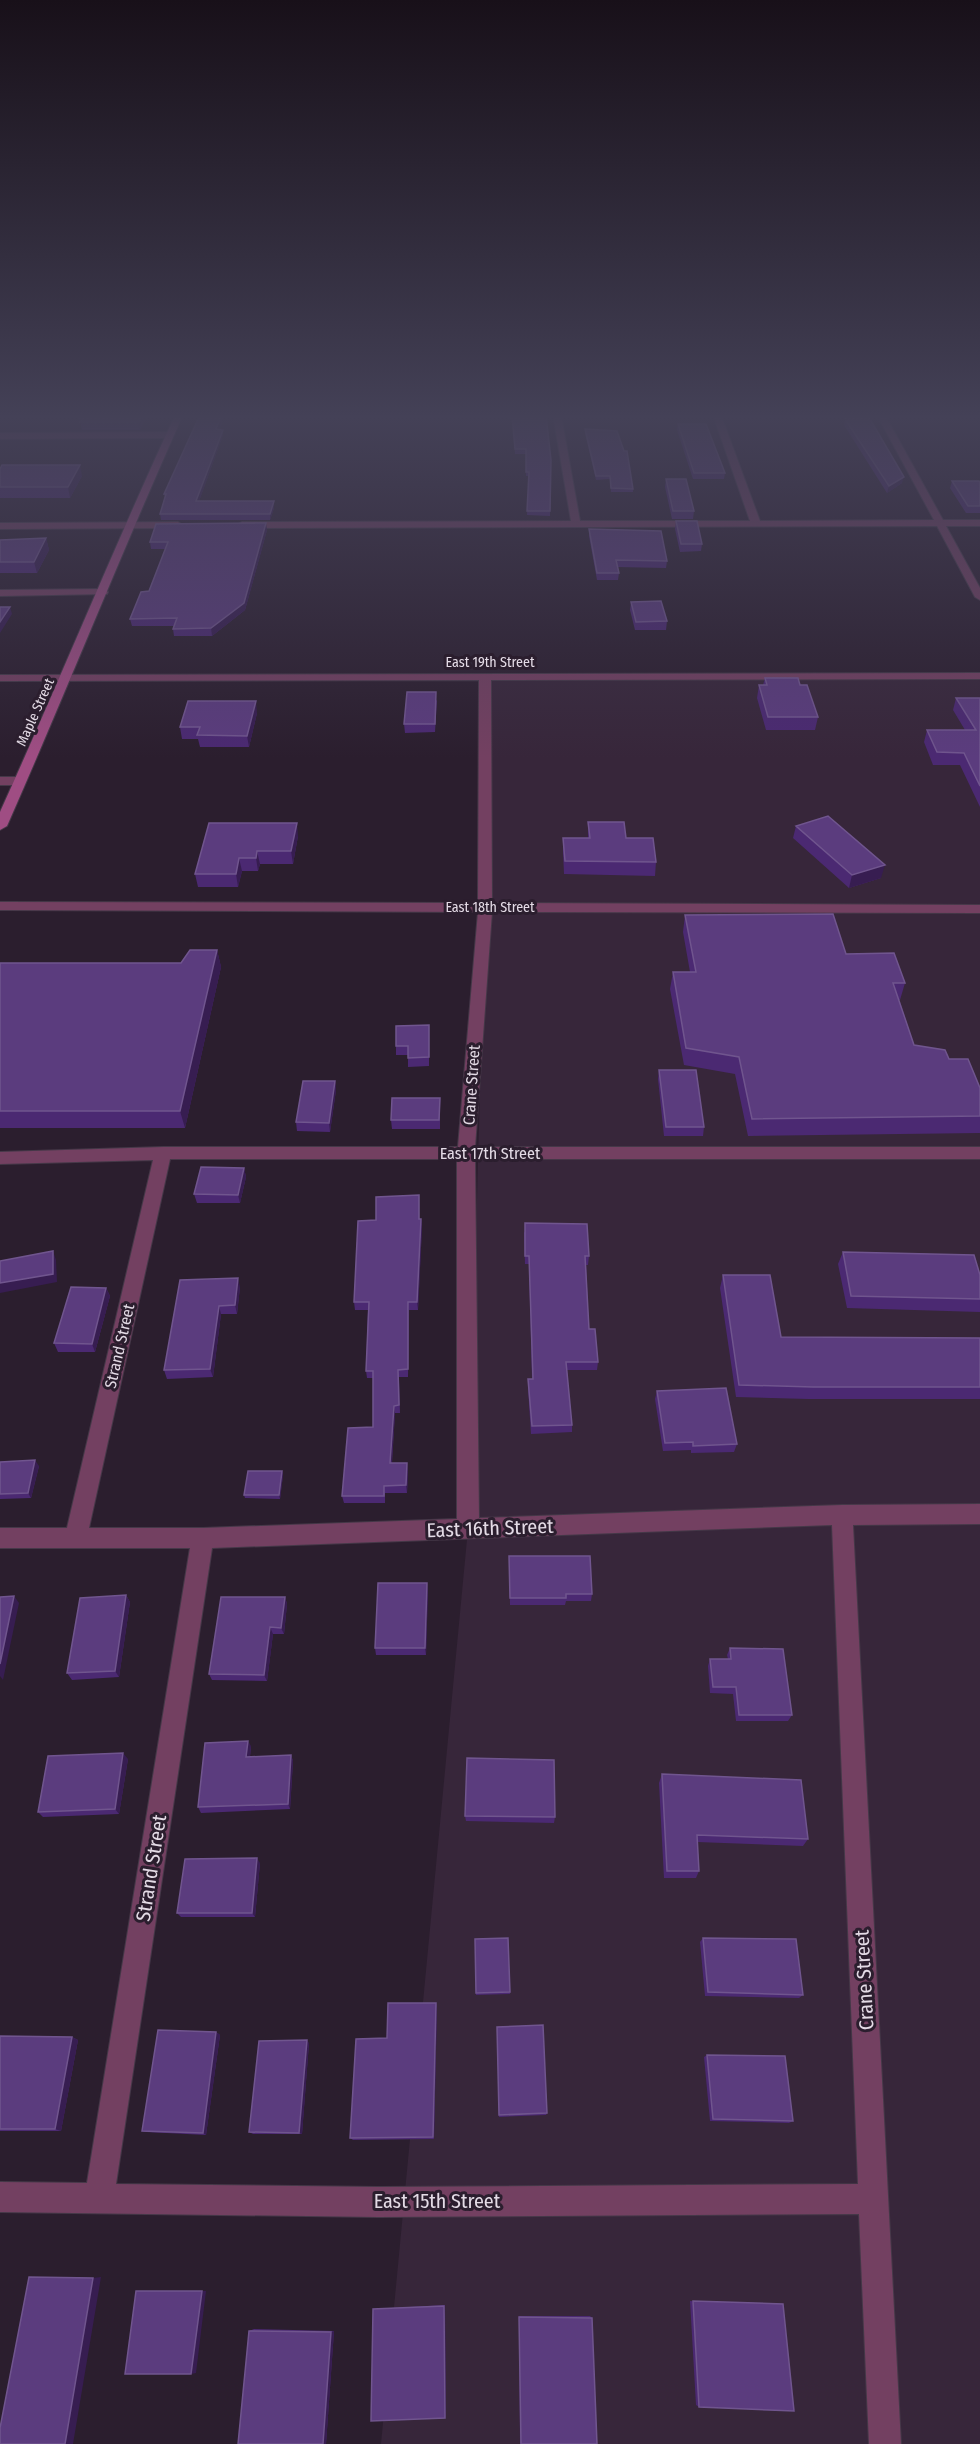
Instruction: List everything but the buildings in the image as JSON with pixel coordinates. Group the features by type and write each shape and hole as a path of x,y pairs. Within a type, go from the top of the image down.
{"main road":[{"name":"Maple Street","path":"0,826 67,677 127,529"}],"street":[{"path":"943,529 980,597"},
{"path":"0,593 103,592"},
{"name":"East 19th Street","path":"0,678 980,676"},
{"name":"Crane Street","path":"468,1529 466,1153 485,907 484,678"},
{"path":"0,781 20,781"},
{"name":"East 18th Street","path":"0,906 980,909"},
{"name":"East 17th Street","path":"0,1158 163,1154 980,1153"},
{"name":"Strand Street","path":"76,1538 163,1154"},
{"name":"East 16th Street","path":"0,1538 203,1538 842,1515 980,1514"},
{"name":"Crane Street","path":"842,1515 885,2444"},
{"name":"Strand Street","path":"99,2199 203,1538"},
{"name":"East 15th Street","path":"0,2197 378,2202 875,2199"}],"shaded area":[{"path":"980,675 980,2444 381,2444 468,1529 485,907 485,678"}]}
